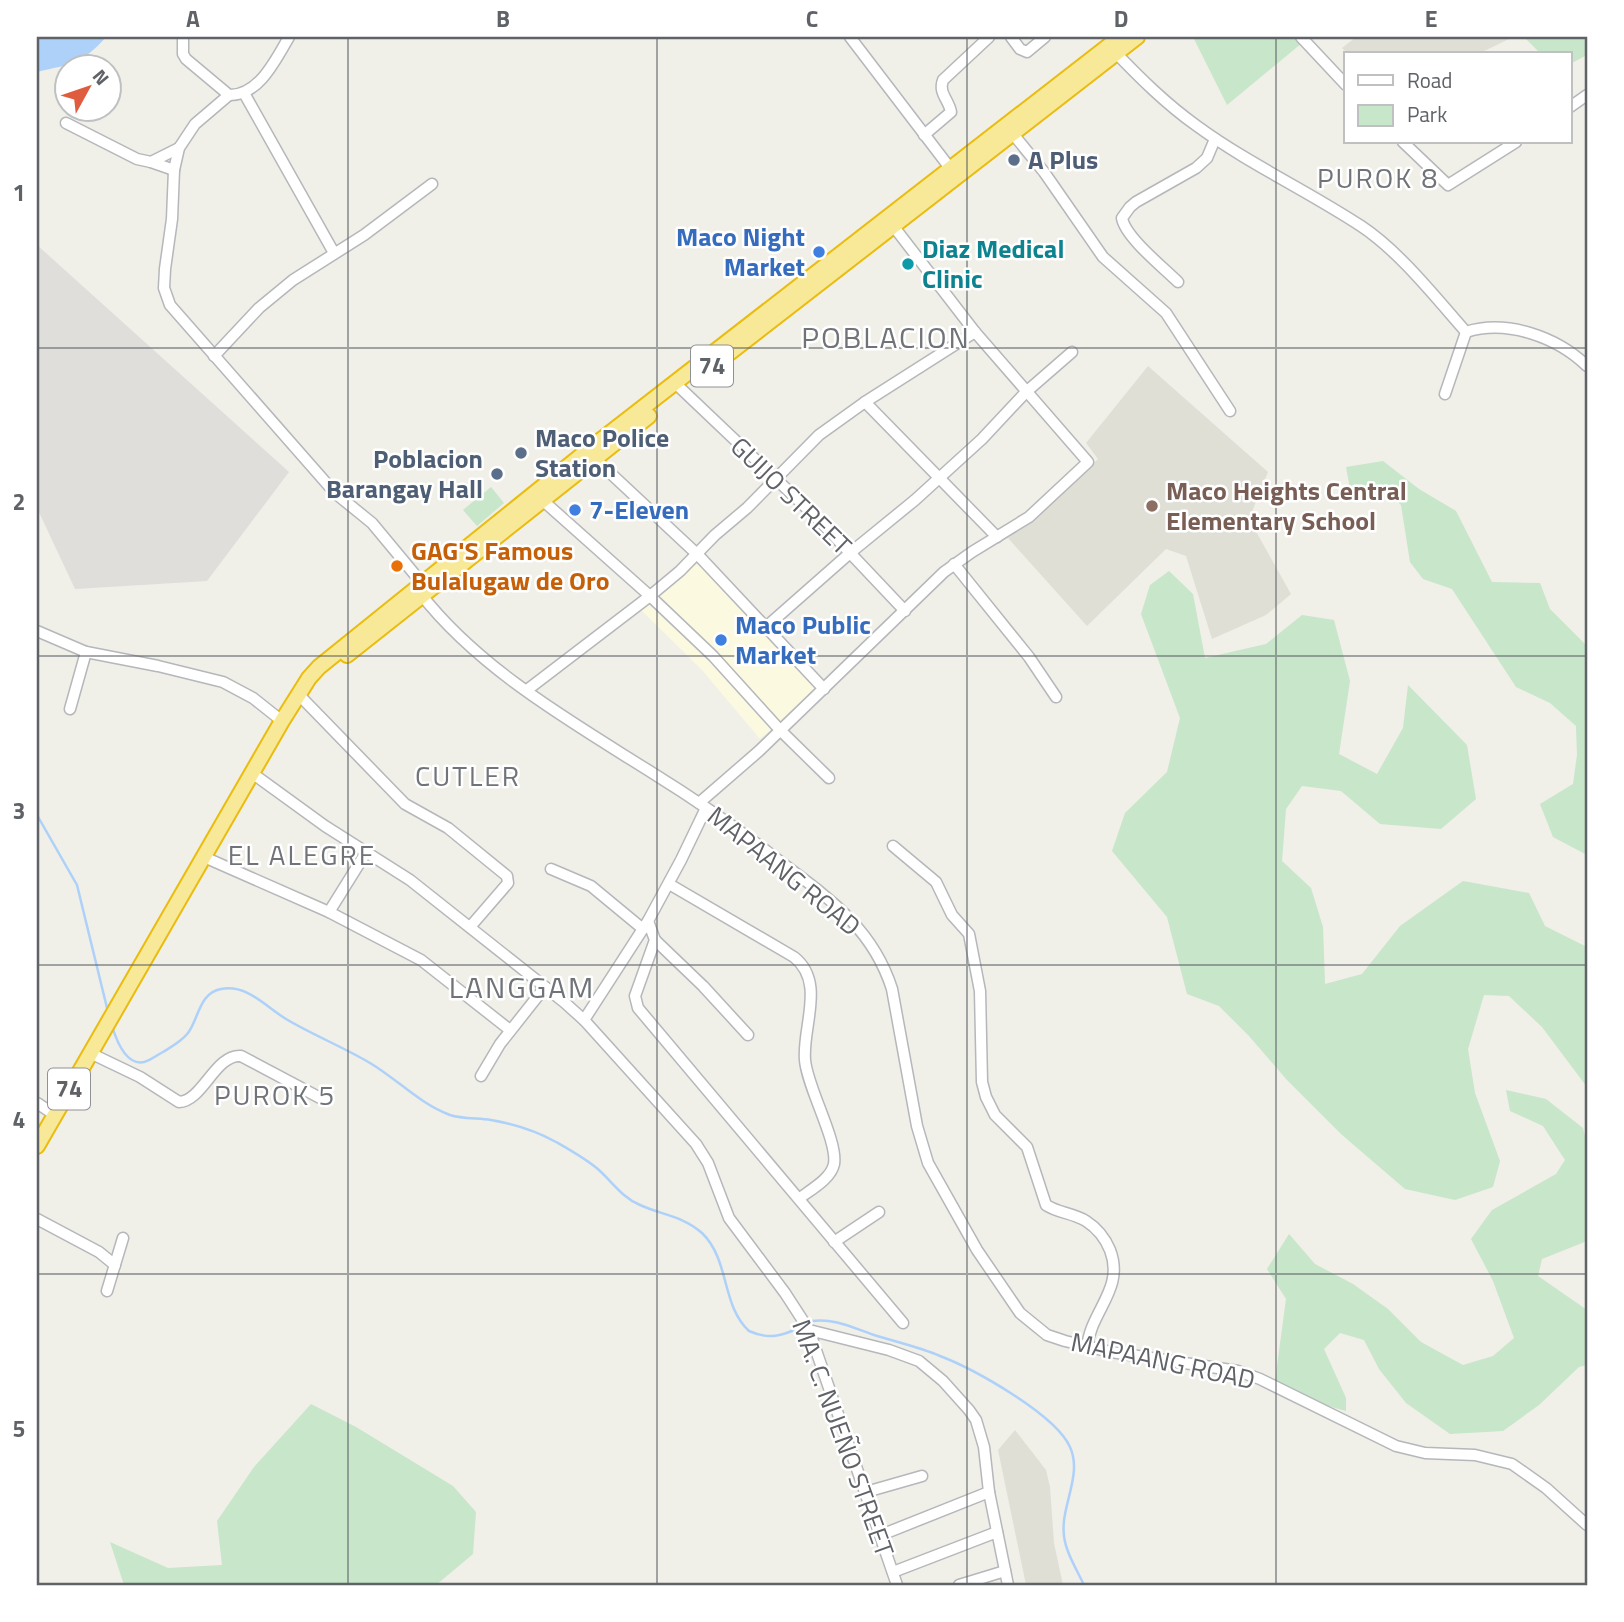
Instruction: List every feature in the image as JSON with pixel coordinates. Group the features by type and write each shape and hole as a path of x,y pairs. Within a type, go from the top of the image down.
{"highway":[{"name":"74","path":"37,1146 282,721 298,700 309,678 324,662 423,590 591,455 1115,45 1137,37"},
{"name":"74","path":"890,223 950,168 1009,129"}],"street":[{"path":"183,37 183,54 186,58 229,95"},
{"path":"151,162 179,148 194,124 229,95 244,93 263,76 289,37"},
{"path":"850,37 950,168"},
{"path":"924,135 951,112 943,94 943,80 989,37"},
{"path":"1011,37 1020,49 1027,52 1045,37"},
{"path":"1301,37 1344,83"},
{"path":"1115,45 1179,113 1215,139 1384,244 1466,332"},
{"path":"244,93 334,253"},
{"path":"1572,106 1587,95"},
{"path":"66,123 118,151 174,170"},
{"path":"1009,129 1038,164 1103,257 1166,313 1230,411"},
{"path":"1178,282 1134,237 1122,218 1136,202 1202,164 1215,139"},
{"path":"1405,144 1448,185 1513,144"},
{"name":"MAPAANG ROAD","path":"179,148 174,170 164,288 170,305 335,494 382,534 463,640 588,733 702,805 805,881 847,915 867,936 887,971 892,989 922,1146 935,1177 990,1271 1020,1313 1047,1335 1087,1347 1238,1371 1260,1379 1396,1446 1425,1453 1495,1458 1512,1464 1546,1488 1587,1525"},
{"path":"214,356 259,308 306,271 364,235 432,184"},
{"path":"584,1020 669,884 702,805 954,564 1038,511 1088,462 975,332 890,223"},
{"path":"1466,332 1489,326 1519,331 1550,340 1575,355 1587,366"},
{"path":"527,690 650,596 698,555 807,445 865,402 975,332"},
{"path":"1445,394 1466,332"},
{"path":"766,627 982,439 1026,392 1072,352"},
{"name":"GUIJO STREET","path":"678,387 818,519 905,611"},
{"path":"865,402 997,537"},
{"path":"591,455 698,555 824,689"},
{"path":"539,496 650,596 731,674 780,730 829,778"},
{"path":"954,564 1029,657 1056,697"},
{"path":"37,631 86,652 223,682 253,698 282,721"},
{"path":"71,709 86,652"},
{"path":"298,700 405,804 447,828 507,876 508,883 503,891 470,927"},
{"name":"MA. C. NUEÑO STREET","path":"252,774 325,826 410,880 545,987 584,1020 702,1153 729,1218 809,1330 898,1585"},
{"path":"893,846 936,882 952,915 968,934 980,991 982,1082 990,1107 1027,1147 1046,1205 1069,1213 1094,1227 1111,1253 1115,1273 1113,1283 1092,1325 1087,1347"},
{"path":"329,912 367,851"},
{"path":"204,857 329,912 421,960 510,1030"},
{"path":"551,869 591,886 645,925 655,940 703,986 748,1035"},
{"path":"669,884 794,957 807,971 810,1000 805,1064 832,1147 834,1164 826,1177 800,1198"},
{"path":"655,940 635,996 638,1008 903,1323"},
{"path":"481,1076 510,1030 545,987"},
{"path":"90,1053 140,1077 179,1102 189,1100 235,1055 324,1100"},
{"path":"37,1103 55,1115"},
{"path":"834,1242 879,1212"},
{"path":"37,1219 99,1252 115,1265"},
{"path":"107,1291 123,1238"},
{"path":"809,1330 889,1350 919,1361 930,1369 976,1420 984,1447 989,1492 1008,1585"},
{"path":"866,1492 922,1476"},
{"path":"881,1535 989,1492"},
{"path":"893,1572 997,1532"},
{"path":"959,1585 1005,1571"}],"shaded area":[{"path":"1356,37 1513,37 1482,52 1346,52 1342,48"},
{"path":"37,245 289,472 207,581 75,589 37,508"},
{"name":"Maco Heights Central Elementary School","path":"1148,366 1268,472 1249,519 1291,594 1266,615 1212,639 1186,556 1166,549 1087,626 1008,538 1033,521 1098,459 1086,443"},
{"name":"Maco Public Market","path":"698,563 816,688 760,739 702,670 641,610"},
{"path":"1015,1430 1046,1470 1050,1487 1054,1543 1063,1585 1026,1585 998,1450"}],"green space":[{"path":"1193,37 1297,37 1302,43 1227,105"},
{"path":"1524,37 1587,37 1587,55 1572,63 1572,52 1539,52"},
{"path":"1383,461 1419,489 1456,511 1492,582 1540,583 1550,609 1587,646 1587,855 1553,837 1540,804 1573,784 1577,755 1576,726 1550,703 1516,687 1452,589 1423,579 1410,562 1401,505 1386,490 1352,499 1346,467"},
{"path":"491,487 504,503 477,526 463,510"},
{"path":"1169,571 1193,594 1205,658 1266,644 1302,615 1334,620 1350,681 1339,754 1377,774 1403,728 1408,685 1467,745 1476,799 1441,829 1380,824 1341,791 1302,786 1286,809 1282,861 1311,888 1323,927 1325,984 1362,974 1400,926 1463,881 1529,893 1545,926 1587,947 1587,1087 1542,1027 1509,996 1484,995 1468,1049 1475,1093 1500,1161 1493,1187 1455,1200 1405,1189 1341,1134 1219,1006 1187,994 1167,917 1112,851 1125,813 1167,772 1180,718 1141,614 1150,585"},
{"path":"1506,1090 1546,1099 1583,1128 1587,1144 1587,1241 1542,1259 1538,1276 1587,1310 1587,1365 1579,1367 1539,1405 1503,1431 1450,1434 1406,1403 1379,1369 1364,1340 1340,1333 1324,1349 1346,1398 1346,1411 1311,1401 1275,1381 1286,1299 1267,1269 1289,1234 1315,1264 1353,1284 1388,1309 1421,1342 1463,1365 1493,1356 1514,1338 1493,1281 1471,1239 1492,1210 1556,1174 1565,1160 1543,1126 1510,1111"},
{"path":"311,1404 356,1427 453,1486 476,1512 473,1554 436,1585 124,1585 110,1542 168,1568 222,1565 217,1521 254,1467"}],"water":[{"path":"37,37 106,37 91,52 52,52 52,69 37,72"}],"waterway":[{"path":"37,815 77,885 108,1012"},
{"path":"112,1026 127,1056 132,1060 144,1062 186,1036 208,995 230,988 247,993 286,1019 370,1063 439,1110 455,1116 516,1126 541,1134 573,1152 595,1167 634,1202 680,1219 702,1233 717,1256 734,1309 749,1331 775,1336 801,1327"},
{"path":"812,1321 844,1324 940,1356 973,1371 1012,1394 1062,1434 1070,1447 1074,1469 1065,1514 1064,1536 1069,1555 1084,1585"}],"place":[{"name":"A Plus","path":"1014,160"},
{"name":"Maco Night Market","path":"819,252"},
{"name":"Diaz Medical Clinic","path":"908,264"},
{"name":"Maco Police Station","path":"521,453"},
{"name":"Poblacion Barangay Hall","path":"497,474"},
{"name":"Maco Heights Central Elementary School","path":"1152,506"},
{"name":"7-Eleven","path":"575,510"},
{"name":"GAG'S Famous Bulalugaw de Oro","path":"397,566"},
{"name":"Maco Public Market","path":"721,640"}],"district":[{"name":"PUROK 8","path":"1378,178"},
{"name":"POBLACION","path":"886,338"},
{"name":"CUTLER","path":"468,776"},
{"name":"EL ALEGRE","path":"302,855"},
{"name":"LANGGAM","path":"522,988"},
{"name":"PUROK 5","path":"275,1095"}]}
